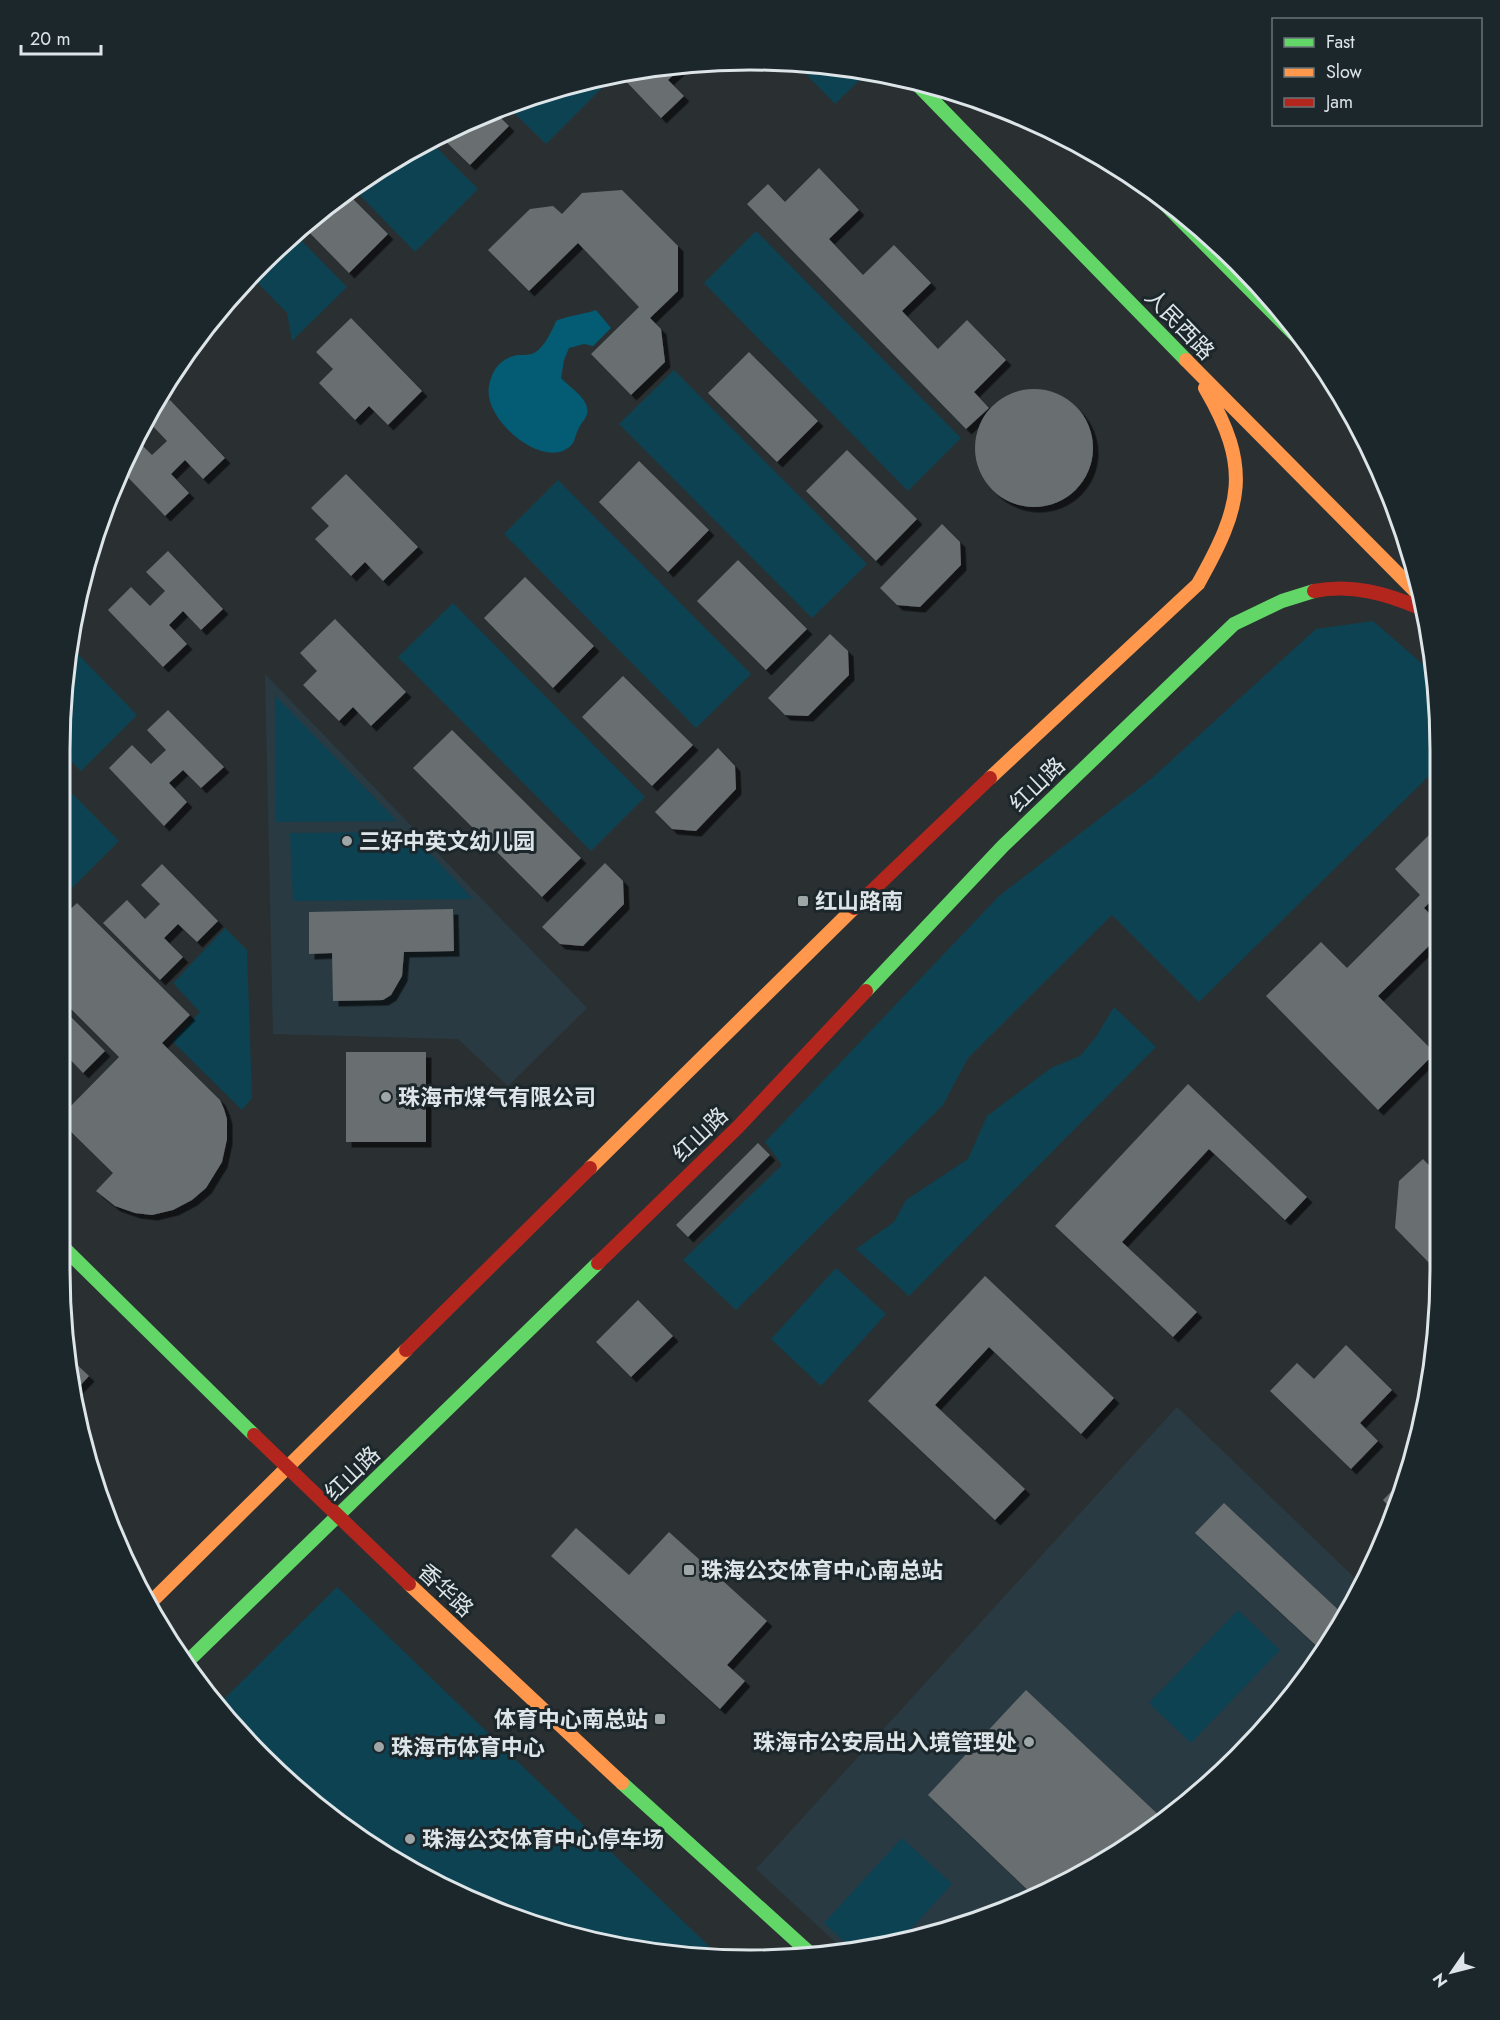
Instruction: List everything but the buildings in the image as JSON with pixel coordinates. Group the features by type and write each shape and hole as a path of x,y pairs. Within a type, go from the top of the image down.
{"main road":[{"name":"人民西路","path":"927,94 1408,584"},
{"name":"红山路","path":"155,1598 890,872 1198,584 1218,549 1230,521 1236,493 1236,466 1233,442 1221,413 1179,353"},
{"name":"红山路","path":"192,1657 738,1127 1003,846 1234,624 1270,605 1316,590 1346,587 1369,589 1397,597 1413,605"},
{"name":"香华路","path":"70,1254 337,1517 595,1758 803,1947"}],"shaded area":[{"path":"805,73 860,80 835,104"},
{"path":"603,87 546,144 514,113"},
{"path":"437,148 478,189 415,252 359,194"},
{"path":"756,231 961,438 908,491 704,283"},
{"path":"301,240 347,287 292,341 287,313 258,283"},
{"path":"596,310 611,328 593,346 584,344 569,348 561,378 583,399 587,409 586,416 573,443 562,451 549,453 534,448 519,440 496,414 490,400 489,386 492,374 498,365 512,356 532,354 540,349 556,321"},
{"path":"674,370 867,564 812,618 619,424"},
{"path":"558,480 751,674 696,728 504,534"},
{"path":"453,603 645,797 591,851 398,657"},
{"path":"1373,621 1424,666 1430,775 1199,1002 1112,915 968,1058 943,1105 736,1310 683,1260 782,1165 765,1142 999,896 1152,778 1316,629"},
{"path":"77,654 137,715 81,771 70,760"},
{"name":"三好中英文幼儿园","path":"265,674 587,1008 508,1086 458,1039 273,1034"},
{"path":"275,695 397,821 276,822"},
{"path":"70,791 119,841 70,890"},
{"path":"410,832 473,899 293,901 290,833"},
{"path":"225,928 247,950 252,1098 242,1110 172,1041 200,1012 173,983"},
{"path":"1114,1007 1156,1047 909,1296 856,1249 894,1222 906,1200 968,1159 987,1116 1051,1068 1080,1056 1096,1037"},
{"path":"836,1268 886,1314 821,1386 771,1339"},
{"path":"1177,1407 1355,1578 1315,1648 1289,1684 1230,1750 1198,1781 1128,1835 1051,1879 1010,1898 926,1926 837,1944 756,1869"},
{"name":"珠海市体育中心","path":"337,1587 711,1948 661,1944 574,1926 490,1898 449,1879 372,1835 336,1809 270,1750 224,1699"},
{"path":"1238,1610 1280,1650 1191,1743 1149,1703"},
{"path":"902,1838 952,1884 910,1930 846,1943 824,1923"}],"traffic: fast":[{"path":"927,94 1186,360"},
{"path":"866,991 1003,846 1234,624 1282,601 1314,591"},
{"path":"70,1254 254,1435"},
{"path":"192,1657 598,1263"},
{"path":"622,1783 803,1947"}],"traffic: slow":[{"path":"1186,360 1408,584"},
{"path":"990,778 1198,584 1224,532 1232,509 1236,487 1235,465 1230,441 1205,388"},
{"path":"590,1168 854,908"},
{"path":"155,1598 406,1350"},
{"path":"409,1584 622,1783"}],"traffic: jam":[{"path":"1314,591 1355,589 1394,598 1413,605"},
{"path":"854,908 990,778"},
{"path":"598,1263 738,1127 866,991"},
{"path":"406,1350 590,1168"},
{"path":"254,1435 409,1584"}],"place":[{"name":"三好中英文幼儿园","path":"347,841"},
{"name":"红山路南","path":"803,901"},
{"name":"珠海市煤气有限公司","path":"386,1097"},
{"name":"珠海公交体育中心南总站","path":"689,1570"},
{"name":"体育中心南总站","path":"660,1719"},
{"name":"珠海市公安局出入境管理处","path":"1029,1742"},
{"name":"珠海市体育中心","path":"379,1747"},
{"name":"珠海公交体育中心停车场","path":"410,1839"}]}
